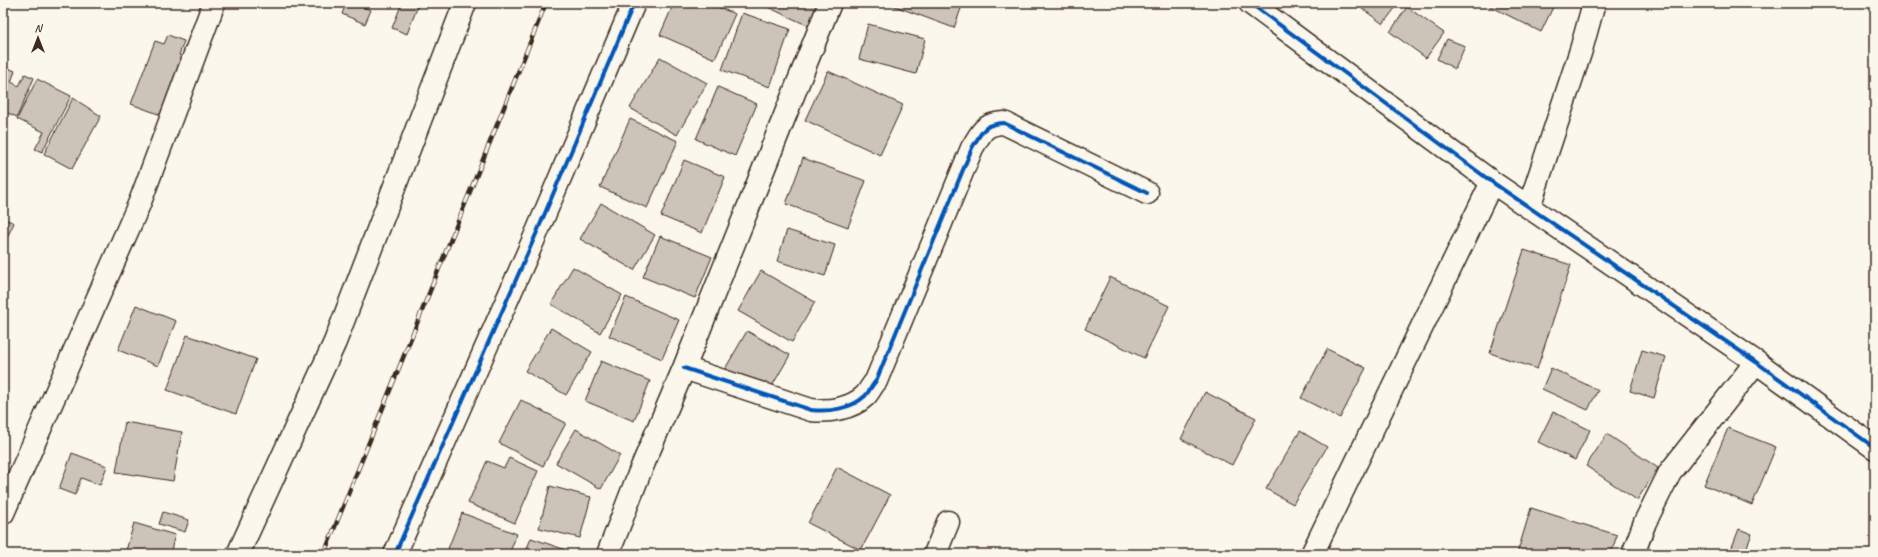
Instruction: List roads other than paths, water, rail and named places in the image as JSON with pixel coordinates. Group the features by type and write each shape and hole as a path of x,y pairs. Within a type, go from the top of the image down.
{"street":[{"path":"3,514 140,202 214,3"},
{"path":"238,554 335,342 465,3"},
{"path":"395,554 537,232 634,3"},
{"path":"608,554 830,3"},
{"path":"1250,3 1492,182 1756,362 1875,448"},
{"path":"1529,207 1581,50 1594,3"},
{"path":"684,368 811,410 825,411 849,405 866,395 876,380 972,148 983,130 991,124 1004,124 1147,193"},
{"path":"1312,554 1492,182"},
{"path":"1633,554 1645,522 1670,472 1756,362"},
{"path":"935,554 948,522"}],"railway":[{"path":"324,554 546,3"}]}
